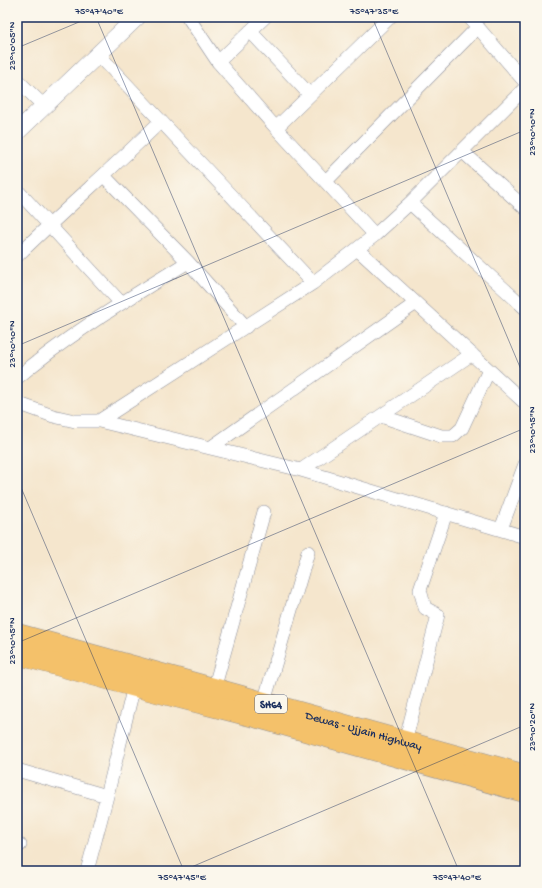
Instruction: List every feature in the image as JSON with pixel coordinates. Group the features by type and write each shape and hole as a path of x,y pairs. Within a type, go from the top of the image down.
{"main road":[{"name":"Dewas - Ujjain Highway","path":"17,634 525,775"},
{"name":"Dewas - Ujjain Highway","path":"17,654 259,718 525,792"}],"street":[{"path":"17,132 137,17"},
{"path":"188,17 218,62 374,235"},
{"path":"218,62 265,17"},
{"path":"276,128 390,17"},
{"path":"469,17 525,82"},
{"path":"326,181 478,28"},
{"path":"250,31 310,95"},
{"path":"98,54 314,283"},
{"path":"17,80 44,106"},
{"path":"99,421 314,283 410,204 525,88"},
{"path":"17,256 161,121"},
{"path":"462,151 525,208"},
{"path":"104,176 188,262 246,327"},
{"path":"17,190 122,303"},
{"path":"410,204 525,308"},
{"path":"357,249 525,403"},
{"path":"17,378 46,353 188,262"},
{"path":"210,448 416,303"},
{"path":"302,470 472,354"},
{"path":"380,416 441,436 453,436 462,428 489,370"},
{"path":"17,403 54,416 74,421 99,421 302,470 525,537"},
{"path":"501,529 525,464"},
{"path":"214,689 264,512"},
{"path":"405,742 438,615 425,608 420,590 446,513"},
{"path":"264,702 308,552"},
{"path":"87,871 134,686"},
{"path":"17,770 107,796"}]}
